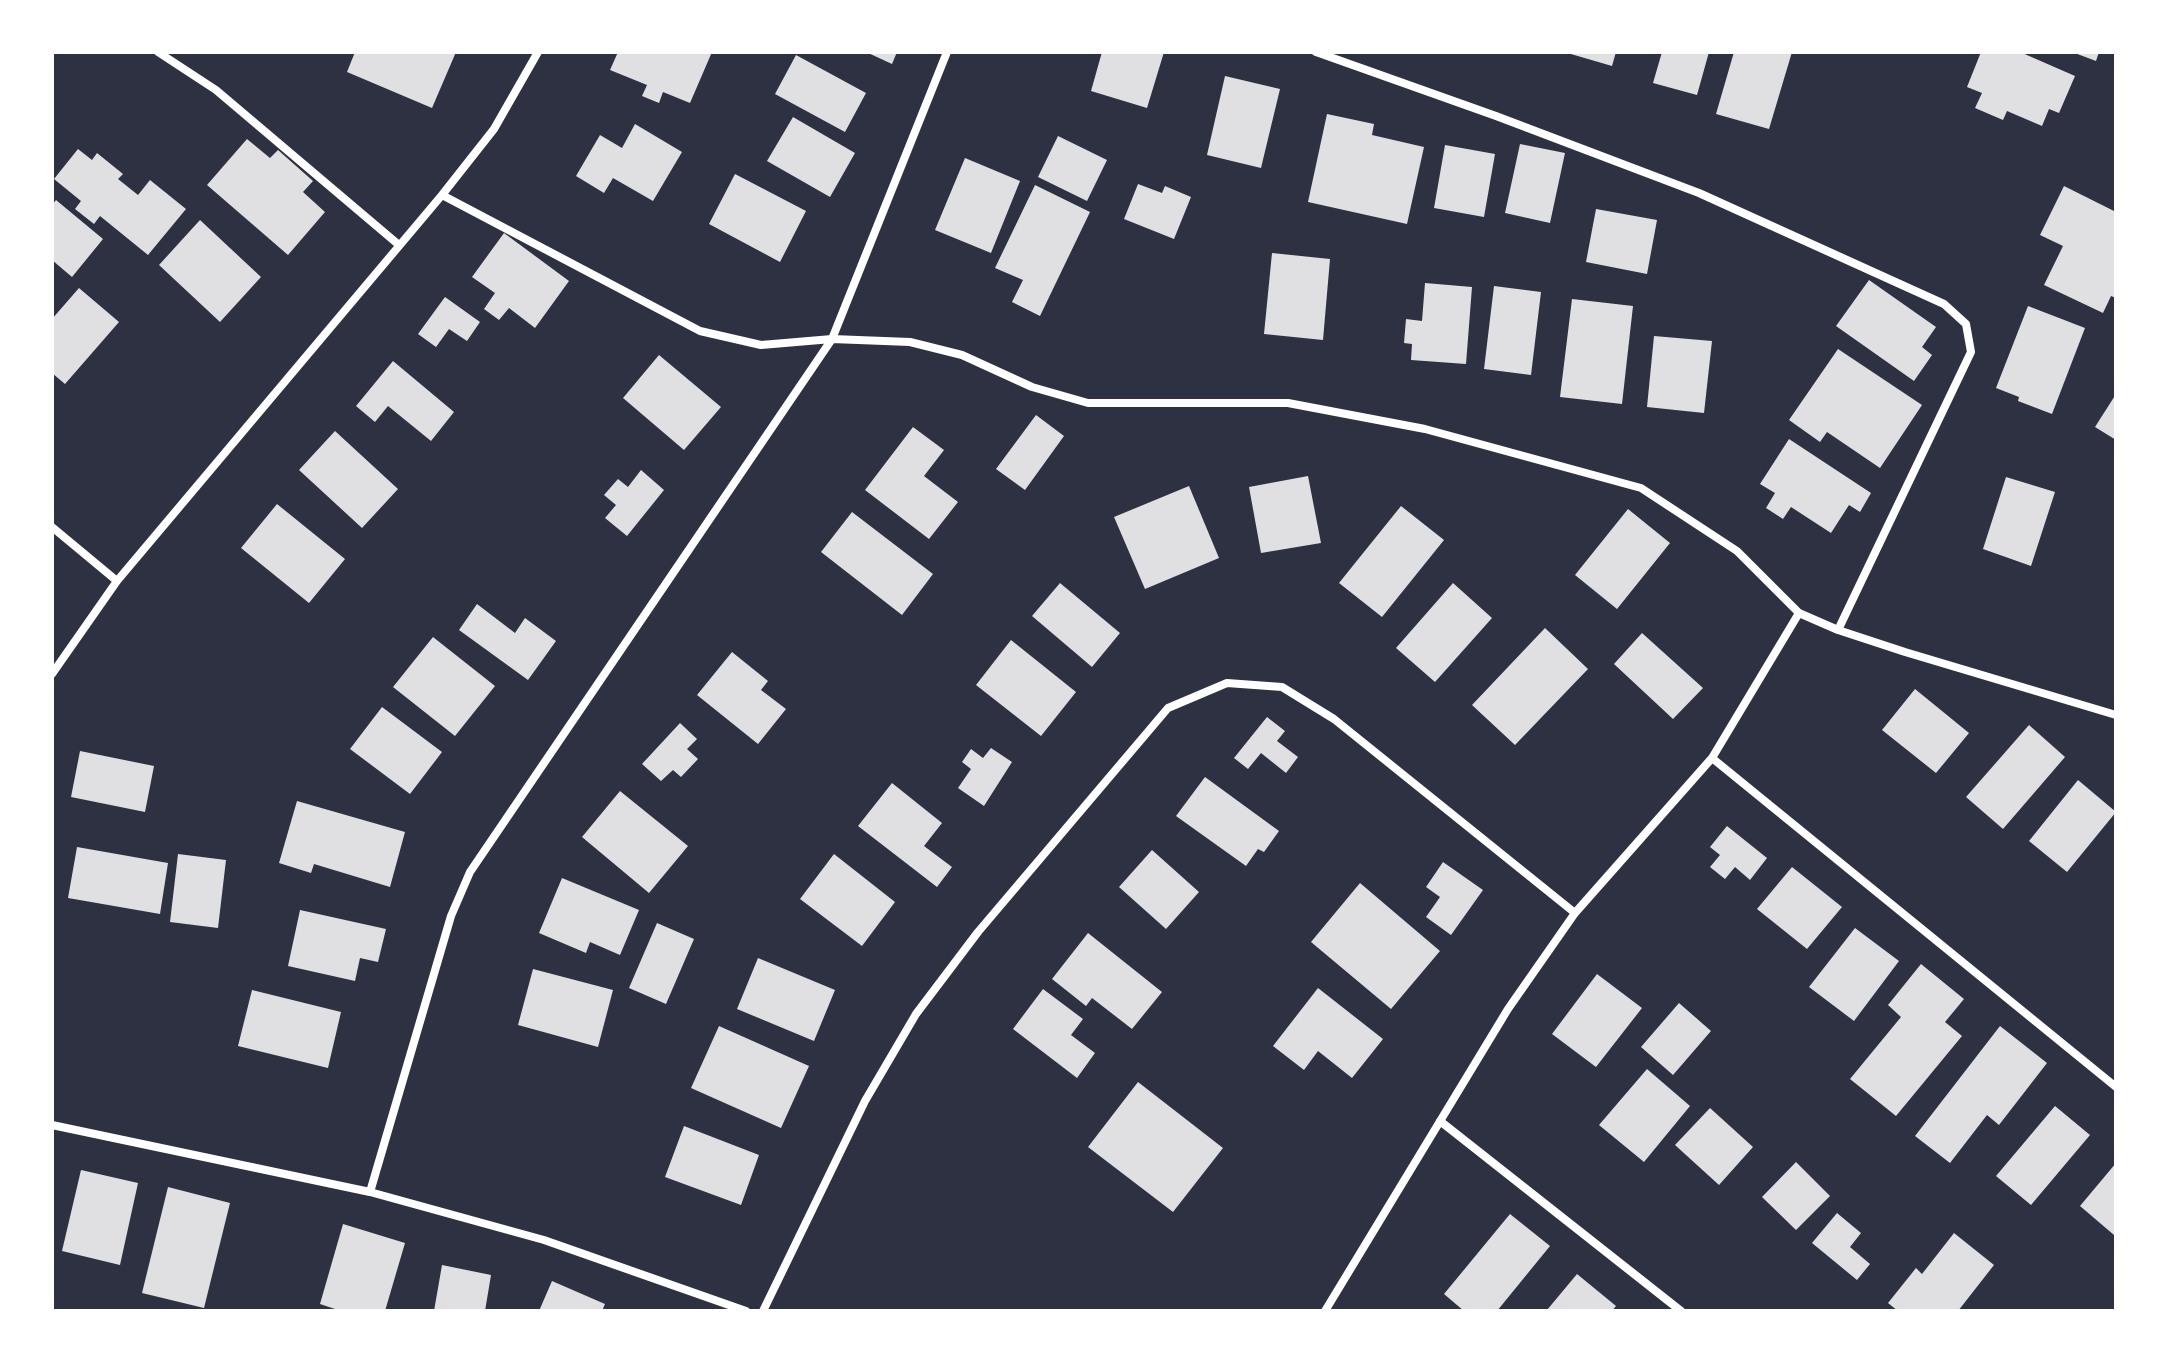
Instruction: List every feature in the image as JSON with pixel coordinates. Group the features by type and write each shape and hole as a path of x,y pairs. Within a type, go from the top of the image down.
{"street":[{"path":"158,52 216,90 399,245"},
{"path":"52,674 117,581 494,129 538,52"},
{"path":"370,1192 451,916 470,872 832,339 947,52"},
{"path":"1316,52 1699,193 1944,304 1966,324 1971,352 1838,630"},
{"path":"442,195 700,331 761,345 832,339 910,342 962,355 1032,387 1088,403 1288,403 1425,429 1641,488 1737,551 1799,613 1838,630 2116,715"},
{"path":"52,527 117,581"},
{"path":"1325,1311 1508,1009 1575,913 1712,758 1799,613"},
{"path":"763,1311 865,1101 916,1014 978,932 1168,708 1227,683 1282,687 1334,719 1575,913"},
{"path":"1712,758 2116,1087"},
{"path":"1440,1121 1681,1311"},
{"path":"52,1125 370,1192 544,1240 746,1311"}],"building":[{"path":"355,52 456,52 432,108 347,72"},
{"path":"618,52 712,52 690,103 663,92 659,103 642,96 647,85 610,70"},
{"path":"866,52 897,52 892,64"},
{"path":"1102,52 1164,52 1147,108 1091,91"},
{"path":"1564,52 1616,52 1612,66"},
{"path":"1662,52 1709,52 1697,95 1653,83"},
{"path":"1734,52 1792,52 1769,129 1716,114"},
{"path":"1981,52 2020,52 2075,76 2059,113 2049,109 2042,126 2007,111 2003,120 1975,108 1982,93 1967,87"},
{"path":"2072,52 2099,52 2096,61"},
{"path":"796,55 866,93 845,132 775,94"},
{"path":"1225,76 1280,89 1261,168 1207,155"},
{"path":"1327,114 1374,124 1372,135 1424,147 1407,224 1308,202"},
{"path":"793,117 855,153 830,197 767,161"},
{"path":"635,124 682,152 653,201 613,178 604,193 576,176 600,135 622,148"},
{"path":"1058,136 1107,160 1087,201 1038,177"},
{"path":"247,139 270,158 278,150 313,181 303,192 325,212 288,255 207,185"},
{"path":"1520,144 1565,153 1550,223 1505,213"},
{"path":"1445,145 1495,154 1484,217 1434,208"},
{"path":"78,149 92,160 97,153 123,174 118,179 138,195 150,180 186,209 148,255 100,216 94,224 75,209 81,201 54,179"},
{"path":"965,158 1020,181 991,253 935,230"},
{"path":"735,174 806,211 780,262 709,224"},
{"path":"1138,184 1162,193 1165,186 1191,197 1174,239 1124,219"},
{"path":"1035,185 1090,212 1040,316 1012,302 1023,280 995,268"},
{"path":"2064,186 2116,212 2116,298 2111,296 2103,313 2044,285 2063,246 2040,235"},
{"path":"56,200 103,239 72,277 52,260 52,205"},
{"path":"1596,209 1657,220 1647,274 1586,262"},
{"path":"200,220 261,277 220,322 159,265"},
{"path":"504,233 569,281 535,328 509,308 499,320 484,309 495,293 472,277"},
{"path":"1272,253 1330,259 1323,340 1264,334"},
{"path":"1869,280 1936,327 1922,347 1932,355 1914,381 1836,326"},
{"path":"1425,283 1472,287 1466,364 1411,360 1412,344 1404,343 1406,319 1422,321"},
{"path":"1494,286 1541,292 1531,375 1484,369"},
{"path":"79,288 119,322 65,384 52,373 52,319"},
{"path":"445,297 480,322 467,341 449,329 436,347 418,334"},
{"path":"1572,299 1633,306 1622,404 1560,397"},
{"path":"2028,306 2085,328 2052,414 2018,401 2019,397 1996,388"},
{"path":"1654,336 1712,341 1704,413 1647,407"},
{"path":"1838,349 1922,405 1880,468 1827,432 1820,442 1789,420"},
{"path":"659,355 721,407 684,450 623,398"},
{"path":"393,361 454,412 431,441 388,406 375,422 356,406"},
{"path":"2116,394 2116,440 2095,427"},
{"path":"1036,415 1064,436 1025,490 996,469"},
{"path":"913,427 944,450 924,476 958,502 929,539 865,490"},
{"path":"335,431 398,489 362,528 299,470"},
{"path":"1789,439 1871,493 1860,512 1849,505 1831,533 1791,507 1783,519 1766,508 1775,493 1760,484"},
{"path":"641,470 664,490 627,536 605,518 616,505 604,495 618,479 628,487"},
{"path":"1308,476 1321,543 1261,553 1249,487"},
{"path":"2006,477 2055,492 2031,566 1983,549"},
{"path":"1189,486 1219,558 1145,589 1114,517"},
{"path":"277,504 345,559 309,603 241,548"},
{"path":"1401,506 1444,540 1382,617 1339,583"},
{"path":"1628,509 1670,543 1617,609 1575,575"},
{"path":"852,512 933,574 902,615 821,552"},
{"path":"1060,583 1120,633 1092,667 1032,616"},
{"path":"1453,583 1492,618 1435,682 1396,648"},
{"path":"477,604 515,633 525,618 556,641 528,680 459,630"},
{"path":"1545,628 1588,669 1515,745 1472,705"},
{"path":"1642,633 1703,688 1673,719 1614,664"},
{"path":"433,637 495,686 455,736 393,687"},
{"path":"1011,640 1076,692 1041,736 976,685"},
{"path":"732,652 768,681 761,690 786,709 758,744 697,695"},
{"path":"1915,689 1969,733 1936,773 1882,730"},
{"path":"382,707 442,752 410,794 350,749"},
{"path":"1267,717 1285,731 1277,741 1298,757 1286,773 1261,753 1248,769 1234,758"},
{"path":"680,723 697,739 687,749 698,759 681,777 673,770 661,781 642,764"},
{"path":"2029,725 2065,757 2003,829 1966,797"},
{"path":"991,748 1012,762 984,806 958,788 971,769 962,762 971,749 983,758"},
{"path":"80,751 154,766 145,812 71,797"},
{"path":"1205,777 1279,831 1264,852 1258,849 1246,866 1176,816"},
{"path":"2078,780 2116,812 2067,872 2029,841"},
{"path":"892,783 942,823 924,846 952,867 937,887 858,826"},
{"path":"620,791 688,846 649,893 582,837"},
{"path":"297,801 405,832 390,887 314,864 311,873 279,863"},
{"path":"1727,826 1767,858 1750,880 1735,867 1725,879 1710,867 1720,855 1710,847"},
{"path":"77,847 168,863 160,914 68,898"},
{"path":"1152,850 1199,892 1166,929 1119,887"},
{"path":"178,854 226,860 218,928 170,922"},
{"path":"834,854 895,902 862,946 800,899"},
{"path":"1443,862 1483,890 1451,935 1426,917 1440,897 1426,887"},
{"path":"1792,867 1842,907 1807,949 1757,909"},
{"path":"562,878 639,910 620,955 590,942 586,953 539,933"},
{"path":"1360,883 1440,951 1391,1009 1311,942"},
{"path":"300,910 386,929 378,962 360,958 355,981 288,966"},
{"path":"657,923 694,939 666,1004 629,988"},
{"path":"1855,928 1899,961 1854,1021 1809,987"},
{"path":"1088,933 1162,992 1132,1029 1092,998 1086,1006 1052,979"},
{"path":"758,958 835,990 814,1041 737,1009"},
{"path":"1921,964 1964,999 1945,1022 1962,1036 1896,1116 1850,1079 1901,1017 1888,1005"},
{"path":"533,969 613,990 598,1047 518,1025"},
{"path":"1597,974 1642,1008 1596,1067 1552,1034"},
{"path":"1318,988 1383,1039 1352,1078 1318,1051 1304,1070 1273,1046"},
{"path":"1043,989 1083,1019 1071,1035 1095,1053 1077,1078 1013,1029"},
{"path":"252,990 341,1012 328,1068 238,1046"},
{"path":"1679,1003 1711,1031 1673,1075 1641,1047"},
{"path":"719,1026 809,1066 781,1128 691,1088"},
{"path":"2000,1026 2047,1063 1999,1125 1987,1115 1950,1163 1915,1136"},
{"path":"1647,1069 1690,1106 1644,1162 1599,1125"},
{"path":"1138,1082 1223,1148 1173,1212 1088,1147"},
{"path":"2055,1106 2090,1135 2031,1205 1996,1176"},
{"path":"1710,1108 1753,1147 1719,1185 1675,1145"},
{"path":"684,1126 759,1155 741,1205 665,1177"},
{"path":"1796,1162 1830,1196 1796,1230 1762,1197"},
{"path":"2116,1163 2116,1233 2114,1235 2080,1206"},
{"path":"81,1170 138,1183 120,1265 62,1251"},
{"path":"168,1187 230,1203 204,1308 142,1293"},
{"path":"1837,1213 1861,1233 1850,1247 1870,1264 1857,1280 1812,1243"},
{"path":"1510,1214 1550,1246 1497,1311 1464,1311 1444,1294"},
{"path":"343,1224 405,1243 385,1311 341,1311 320,1304"},
{"path":"1954,1233 1994,1265 1958,1311 1898,1311 1888,1303 1916,1268 1922,1274"},
{"path":"442,1265 491,1275 485,1311 434,1311"},
{"path":"1577,1274 1616,1306 1612,1311 1547,1310"},
{"path":"552,1281 605,1304 602,1311 539,1311"}]}
